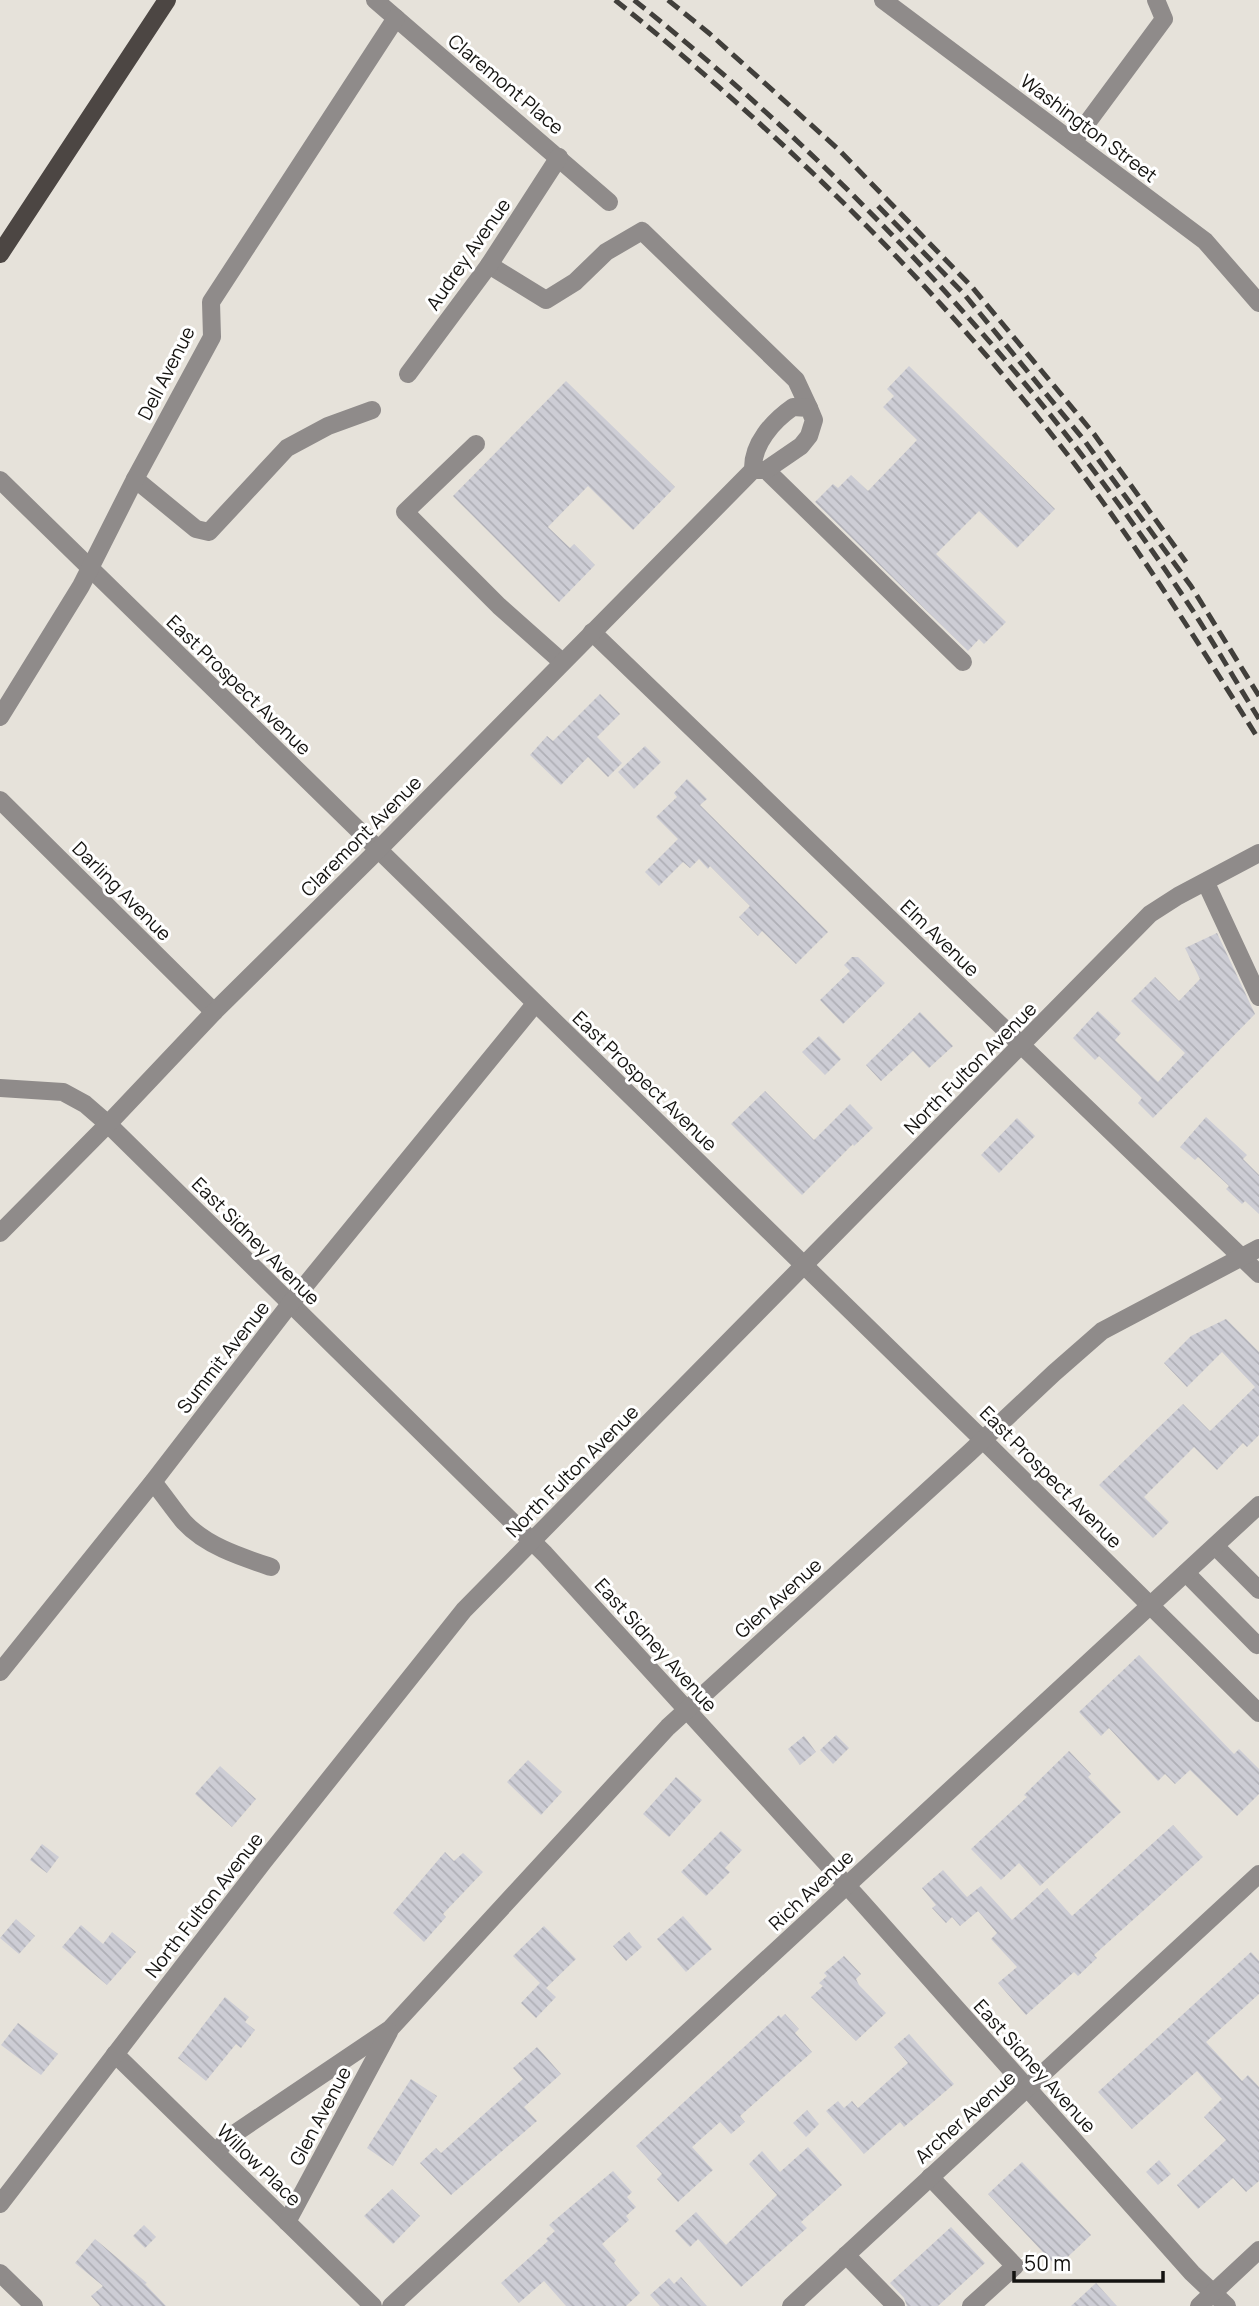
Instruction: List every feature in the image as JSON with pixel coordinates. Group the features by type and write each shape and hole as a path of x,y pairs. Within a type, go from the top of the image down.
{"main road":[{"path":"0,254 167,0"}],"street":[{"name":"Claremont Place","path":"375,0 609,202"},
{"name":"Washington Street","path":"883,0 1205,241 1259,303"},
{"path":"1073,142 1164,19 1156,0"},
{"name":"Dell Avenue","path":"0,717 90,570 135,479 212,337 211,302 396,18"},
{"name":"Audrey Avenue","path":"408,374 489,265 559,157"},
{"path":"489,265 546,300 575,282 606,252 642,231 796,380 809,408"},
{"name":"Claremont Avenue","path":"0,1233 214,1012 592,632 759,470 801,446 809,436 814,420 809,408 793,407 772,425 752,456 759,470"},
{"path":"135,479 196,528 209,532 288,448 328,426 372,410"},
{"path":"476,444 405,512 499,607 562,662"},
{"path":"759,470 963,662"},
{"name":"East Prospect Avenue","path":"0,480 1259,1713"},
{"name":"Elm Avenue","path":"592,632 1259,1274"},
{"name":"Darling Avenue","path":"0,800 214,1012"},
{"name":"North Fulton Avenue","path":"0,2204 264,1861 464,1610 1150,914 1259,853"},
{"path":"1206,883 1259,997"},
{"name":"Summit Avenue","path":"0,1672 153,1482 290,1304 535,1004"},
{"name":"East Sidney Avenue","path":"0,1088 63,1092 85,1104 532,1541 846,1886 1192,2273 1227,2306"},
{"name":"Glen Avenue","path":"216,2152 231,2136 390,2029 668,1727 1102,1331 1259,1248"},
{"path":"153,1482 184,1522 204,1538 228,1551 271,1567"},
{"name":"Rich Avenue","path":"391,2306 1259,1505"},
{"path":"1215,1546 1259,1590"},
{"path":"1186,1573 1259,1644"},
{"name":"Archer Avenue","path":"791,2306 1259,1874"},
{"name":"Glen Avenue","path":"287,2222 390,2029"},
{"name":"Willow Place","path":"115,2054 373,2306"},
{"path":"930,2177 1015,2266 971,2306"},
{"path":"1199,2306 1259,2250"},
{"path":"846,2255 896,2306"},
{"path":"0,2273 34,2306"}],"building":[{"path":"909,366 1055,509 1017,548 979,511 936,554 1006,622 984,644 979,639 968,651 815,502 833,484 838,488 851,475 868,491 917,440 883,407 894,396 887,389"},
{"path":"566,381 675,487 633,530 588,486 548,527 570,548 574,544 595,565 559,602 453,496"},
{"path":"600,694 620,714 597,737 622,763 608,777 588,757 561,785 530,755 547,736 553,741"},
{"path":"645,746 661,762 634,789 618,772"},
{"path":"687,779 707,799 700,805 828,932 796,964 762,931 758,936 739,917 750,906 710,866 708,869 699,859 690,868 683,862 659,886 645,872 678,839 656,817 677,797 674,793"},
{"path":"1217,933 1255,1014 1153,1118 1138,1103 1142,1098 1099,1056 1095,1060 1073,1038 1098,1011 1121,1033 1115,1040 1158,1082 1185,1053 1131,1001 1155,977 1179,1001 1200,979 1185,948"},
{"path":"852,957 858,957 885,983 843,1024 820,1000 850,971 844,965"},
{"path":"920,1012 953,1046 929,1068 913,1051 881,1081 866,1065"},
{"path":"819,1036 841,1059 825,1075 802,1052"},
{"path":"765,1091 814,1140 850,1104 873,1128 802,1195 731,1124"},
{"path":"1206,1117 1247,1155 1243,1159 1259,1175 1259,1214 1245,1201 1242,1204 1226,1189 1229,1186 1198,1157 1195,1160 1180,1147"},
{"path":"1017,1118 1035,1136 999,1173 981,1155"},
{"path":"1226,1319 1259,1352 1259,1435 1247,1447 1243,1443 1217,1470 1194,1447 1144,1497 1169,1522 1153,1538 1099,1485 1183,1404 1210,1431 1255,1387 1222,1352 1187,1387 1164,1363 1191,1336"},
{"path":"1139,1655 1234,1754 1239,1749 1259,1769 1259,1794 1237,1816 1190,1770 1175,1784 1165,1774 1158,1781 1109,1728 1101,1736 1079,1712"},
{"path":"836,1735 849,1748 833,1764 820,1750"},
{"path":"804,1736 816,1752 800,1765 788,1749"},
{"path":"1069,1751 1091,1774 1088,1777 1121,1812 1040,1886 1019,1863 1001,1880 971,1849 1027,1797 1024,1795"},
{"path":"528,1760 562,1792 541,1815 507,1782"},
{"path":"220,1766 256,1799 232,1827 195,1794"},
{"path":"676,1777 702,1800 669,1837 643,1814"},
{"path":"1173,1825 1203,1857 1094,1955 1097,1958 1078,1976 1074,1972 1026,2015 998,1983 1017,1967 991,1939 997,1933 978,1911 960,1926 952,1917 946,1923 932,1908 936,1905 922,1888 943,1870 967,1897 981,1886 1012,1920 1047,1888 1072,1916"},
{"path":"721,1831 742,1850 725,1868 730,1872 706,1896 681,1872"},
{"path":"42,1844 59,1857 47,1873 30,1860"},
{"path":"445,1852 454,1861 463,1853 483,1872 443,1914 446,1917 424,1942 393,1913"},
{"path":"683,1916 712,1949 686,1972 657,1939"},
{"path":"16,1919 35,1936 19,1954 0,1938"},
{"path":"81,1925 103,1944 112,1932 136,1952 107,1985 62,1947"},
{"path":"544,1926 576,1959 546,1988 556,1997 536,2018 521,2003 540,1983 513,1956"},
{"path":"629,1932 642,1947 626,1961 613,1946"},
{"path":"1251,1952 1259,1961 1259,1994 1206,2042 1242,2081 1248,2075 1259,2087 1259,2181 1246,2192 1233,2178 1198,2209 1177,2185 1226,2140 1204,2117 1222,2099 1197,2071 1132,2129 1098,2092"},
{"path":"844,1956 861,1974 856,1979 859,1985 886,2013 856,2041 811,1997 823,1986 819,1983 827,1976 824,1973"},
{"path":"225,1997 249,2017 245,2022 255,2030 241,2048 236,2044 206,2081 178,2058"},
{"path":"785,2014 799,2029 795,2033 812,2052 740,2116 745,2122 731,2134 720,2122 692,2147 713,2170 678,2202 657,2179 662,2174 636,2146 779,2015 781,2018"},
{"path":"18,2023 58,2054 41,2075 1,2045"},
{"path":"909,2034 954,2084 904,2127 900,2122 864,2154 826,2111 838,2101 844,2108 852,2101 858,2108 908,2063 894,2047"},
{"path":"537,2047 561,2074 524,2107 537,2121 451,2195 420,2163 436,2148 441,2153 523,2079 513,2068"},
{"path":"411,2079 437,2096 393,2166 367,2148"},
{"path":"807,2110 819,2124 806,2137 793,2123"},
{"path":"808,2147 842,2185 801,2222 807,2228 741,2287 698,2239 690,2247 675,2231 696,2212 726,2245 777,2195 749,2164 762,2151 780,2172"},
{"path":"1159,2160 1171,2174 1158,2185 1146,2172"},
{"path":"1022,2162 1091,2235 1057,2267 988,2194"},
{"path":"613,2171 632,2192 627,2197 636,2207 626,2216 629,2220 602,2244 616,2260 614,2263 640,2293 626,2306 566,2306 544,2281 519,2303 501,2283 548,2241 546,2239 555,2231 549,2225"},
{"path":"392,2189 420,2216 393,2244 364,2216"},
{"path":"144,2225 156,2237 145,2248 133,2236"},
{"path":"951,2227 985,2263 938,2306 907,2306 904,2298 890,2283"},
{"path":"95,2239 147,2283 145,2284 166,2306 100,2306 91,2296 103,2286 75,2263"},
{"path":"681,2277 707,2306 660,2306 650,2295 669,2278 674,2284"},
{"path":"1096,2283 1117,2306 1071,2306"}],"railway":[{"path":"615,0 677,51 797,158 910,271 965,331 1017,391 1118,523 1259,740"},
{"path":"634,0 787,132 860,202 998,351 1062,429 1123,510 1191,608 1259,719"},
{"path":"668,0 710,34 838,149 972,287 1094,434 1186,562"},
{"path":"878,206 964,294 1084,440 1191,586 1259,696"}]}
